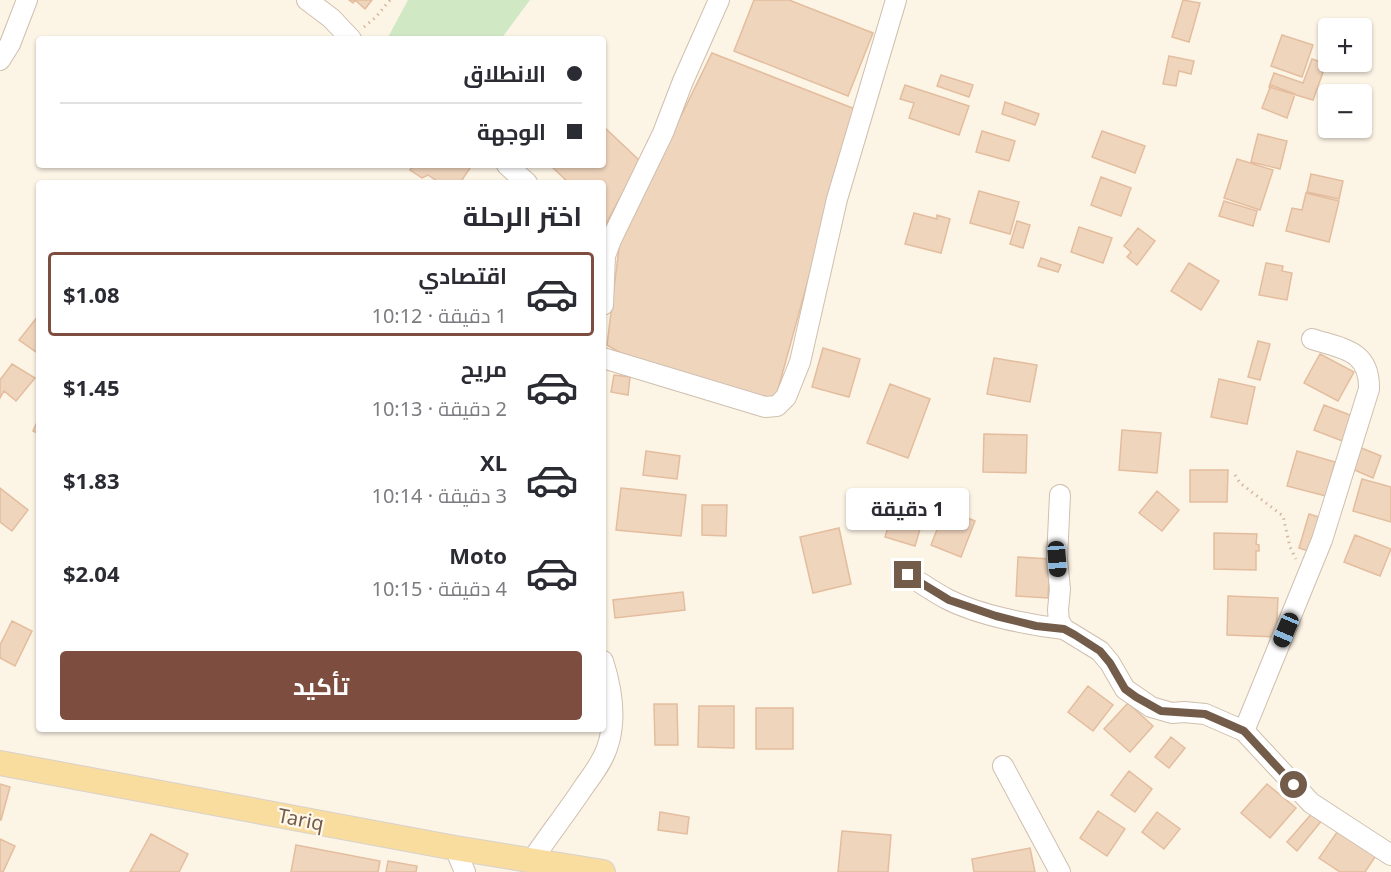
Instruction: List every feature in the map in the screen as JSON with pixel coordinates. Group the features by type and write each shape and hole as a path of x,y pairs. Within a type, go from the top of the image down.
{"main road":[{"name":"Tariq","path":"0,763 455,848 603,872"}],"street":[{"path":"0,60 10,44 27,0"},
{"path":"307,0 331,18 347,36"},
{"path":"606,250 619,219 663,133 718,0"},
{"path":"606,359 765,407 777,406 786,397 800,362 837,199 896,0"},
{"path":"510,168 524,180"},
{"path":"1244,731 1322,540 1369,389 1367,367 1354,353 1312,339"},
{"path":"1060,495 1057,559 1060,589 1058,610 1059,621 1064,629"},
{"path":"908,575 949,600 1016,621 1064,629 1100,651 1125,689 1151,707 1172,713 1205,714 1244,731 1311,803 1388,856"},
{"path":"532,860 602,762 608,746 612,721 612,699 606,674"},
{"path":"1003,766 1060,872"},
{"path":"455,848 465,872"}],"path":[{"path":"354,36 376,17 390,0"},
{"path":"1235,475 1240,483 1283,516 1290,548 1299,562 1306,582"}],"green space":[{"path":"408,0 530,0 503,36 389,36"}],"building":[{"path":"355,0 372,0 365,9"},
{"path":"754,0 789,0 873,33 848,96 734,51"},
{"path":"1183,0 1200,3 1189,42 1172,37"},
{"path":"1282,35 1313,45 1302,77 1271,66"},
{"path":"712,53 855,109 774,404 624,355 607,345 620,240"},
{"path":"1169,56 1194,61 1191,74 1179,71 1176,86 1163,84"},
{"path":"1312,59 1318,61 1318,72 1323,72 1313,100 1269,87 1274,73 1303,83"},
{"path":"941,75 973,85 969,97 937,86"},
{"path":"905,85 969,106 959,135 909,118 914,103 900,99"},
{"path":"1271,85 1295,94 1287,118 1262,108"},
{"path":"1005,102 1039,114 1035,125 1002,114"},
{"path":"606,129 640,161 606,223 606,180 566,180 553,168 606,168"},
{"path":"982,131 1015,141 1009,161 976,152"},
{"path":"1102,131 1145,146 1135,173 1092,157"},
{"path":"1258,134 1287,141 1280,169 1251,162"},
{"path":"1237,159 1273,170 1260,210 1224,198"},
{"path":"411,168 470,168 462,180 436,180 428,175 422,178 410,170"},
{"path":"1311,174 1343,181 1339,199 1307,192"},
{"path":"1101,177 1131,188 1121,216 1091,205"},
{"path":"979,191 1019,202 1010,234 970,223"},
{"path":"1306,193 1339,201 1329,242 1286,231 1292,208 1302,210"},
{"path":"1224,201 1257,211 1253,226 1219,216"},
{"path":"914,213 937,219 937,215 950,219 941,253 905,244"},
{"path":"1017,221 1030,225 1023,248 1010,244"},
{"path":"1079,227 1112,238 1103,263 1071,252"},
{"path":"1138,228 1155,241 1137,265 1127,257 1131,252 1124,246"},
{"path":"1041,258 1061,265 1058,272 1038,266"},
{"path":"1189,263 1219,281 1201,310 1171,291"},
{"path":"1266,263 1283,266 1282,271 1292,273 1287,300 1259,295"},
{"path":"36,319 36,352 19,340"},
{"path":"1258,341 1270,344 1260,380 1248,377"},
{"path":"823,348 860,359 849,397 812,387"},
{"path":"1320,354 1354,372 1338,401 1304,383"},
{"path":"994,358 1037,365 1030,402 987,394"},
{"path":"12,364 35,378 16,401 4,391 0,398 0,380"},
{"path":"614,375 630,377 628,395 611,392"},
{"path":"1219,379 1255,387 1247,424 1211,417"},
{"path":"890,384 930,399 908,458 867,443"},
{"path":"1324,405 1355,417 1345,442 1314,430"},
{"path":"1122,430 1161,433 1157,473 1119,470"},
{"path":"984,434 1027,435 1026,473 983,472"},
{"path":"1359,447 1381,456 1373,478 1350,468"},
{"path":"646,451 680,456 677,479 643,475"},
{"path":"1297,451 1335,462 1326,496 1287,486"},
{"path":"1190,470 1228,470 1227,502 1190,502"},
{"path":"1362,479 1391,487 1391,522 1353,511"},
{"path":"0,488 28,510 12,531 0,522"},
{"path":"621,488 686,495 681,536 616,530"},
{"path":"1157,491 1179,510 1162,531 1139,513"},
{"path":"896,500 926,509 915,546 885,537"},
{"path":"702,505 727,505 726,536 702,535"},
{"path":"945,509 975,521 961,557 931,545"},
{"path":"1309,514 1322,518 1312,552 1299,548"},
{"path":"839,528 851,584 813,593 800,537"},
{"path":"1214,533 1257,534 1256,544 1259,545 1259,551 1256,551 1256,570 1214,569"},
{"path":"1355,535 1391,549 1380,576 1344,562"},
{"path":"1018,557 1050,559 1048,598 1016,596"},
{"path":"683,592 685,610 615,618 613,600"},
{"path":"1228,596 1278,598 1276,637 1227,635"},
{"path":"12,621 32,631 15,666 0,658 0,645"},
{"path":"1088,686 1113,705 1093,731 1068,712"},
{"path":"1128,703 1153,726 1130,752 1104,729"},
{"path":"654,704 677,704 678,745 655,745"},
{"path":"699,706 734,706 734,748 698,747"},
{"path":"756,708 793,708 793,749 756,749"},
{"path":"1171,737 1185,748 1169,768 1155,757"},
{"path":"1129,771 1152,789 1135,812 1111,795"},
{"path":"0,784 10,787 1,820 0,820"},
{"path":"1267,784 1296,808 1270,838 1241,813"},
{"path":"1098,811 1125,829 1107,856 1080,838"},
{"path":"1314,811 1323,819 1297,851 1287,842"},
{"path":"660,812 689,817 687,834 658,830"},
{"path":"1157,812 1180,829 1164,849 1142,832"},
{"path":"1340,828 1377,854 1365,872 1340,872 1319,858"},
{"path":"842,831 891,835 888,872 838,872"},
{"path":"151,834 188,854 179,872 130,872"},
{"path":"0,839 15,846 3,872 0,872"},
{"path":"296,845 380,861 378,872 291,872"},
{"path":"1030,848 1035,872 974,872 972,859"},
{"path":"388,861 417,866 416,872 386,872"}],"route":[{"path":"908,575 949,600 996,616 1036,626 1064,629 1100,651 1125,689 1151,707 1172,713 1205,714 1244,731 1294,785"}]}
